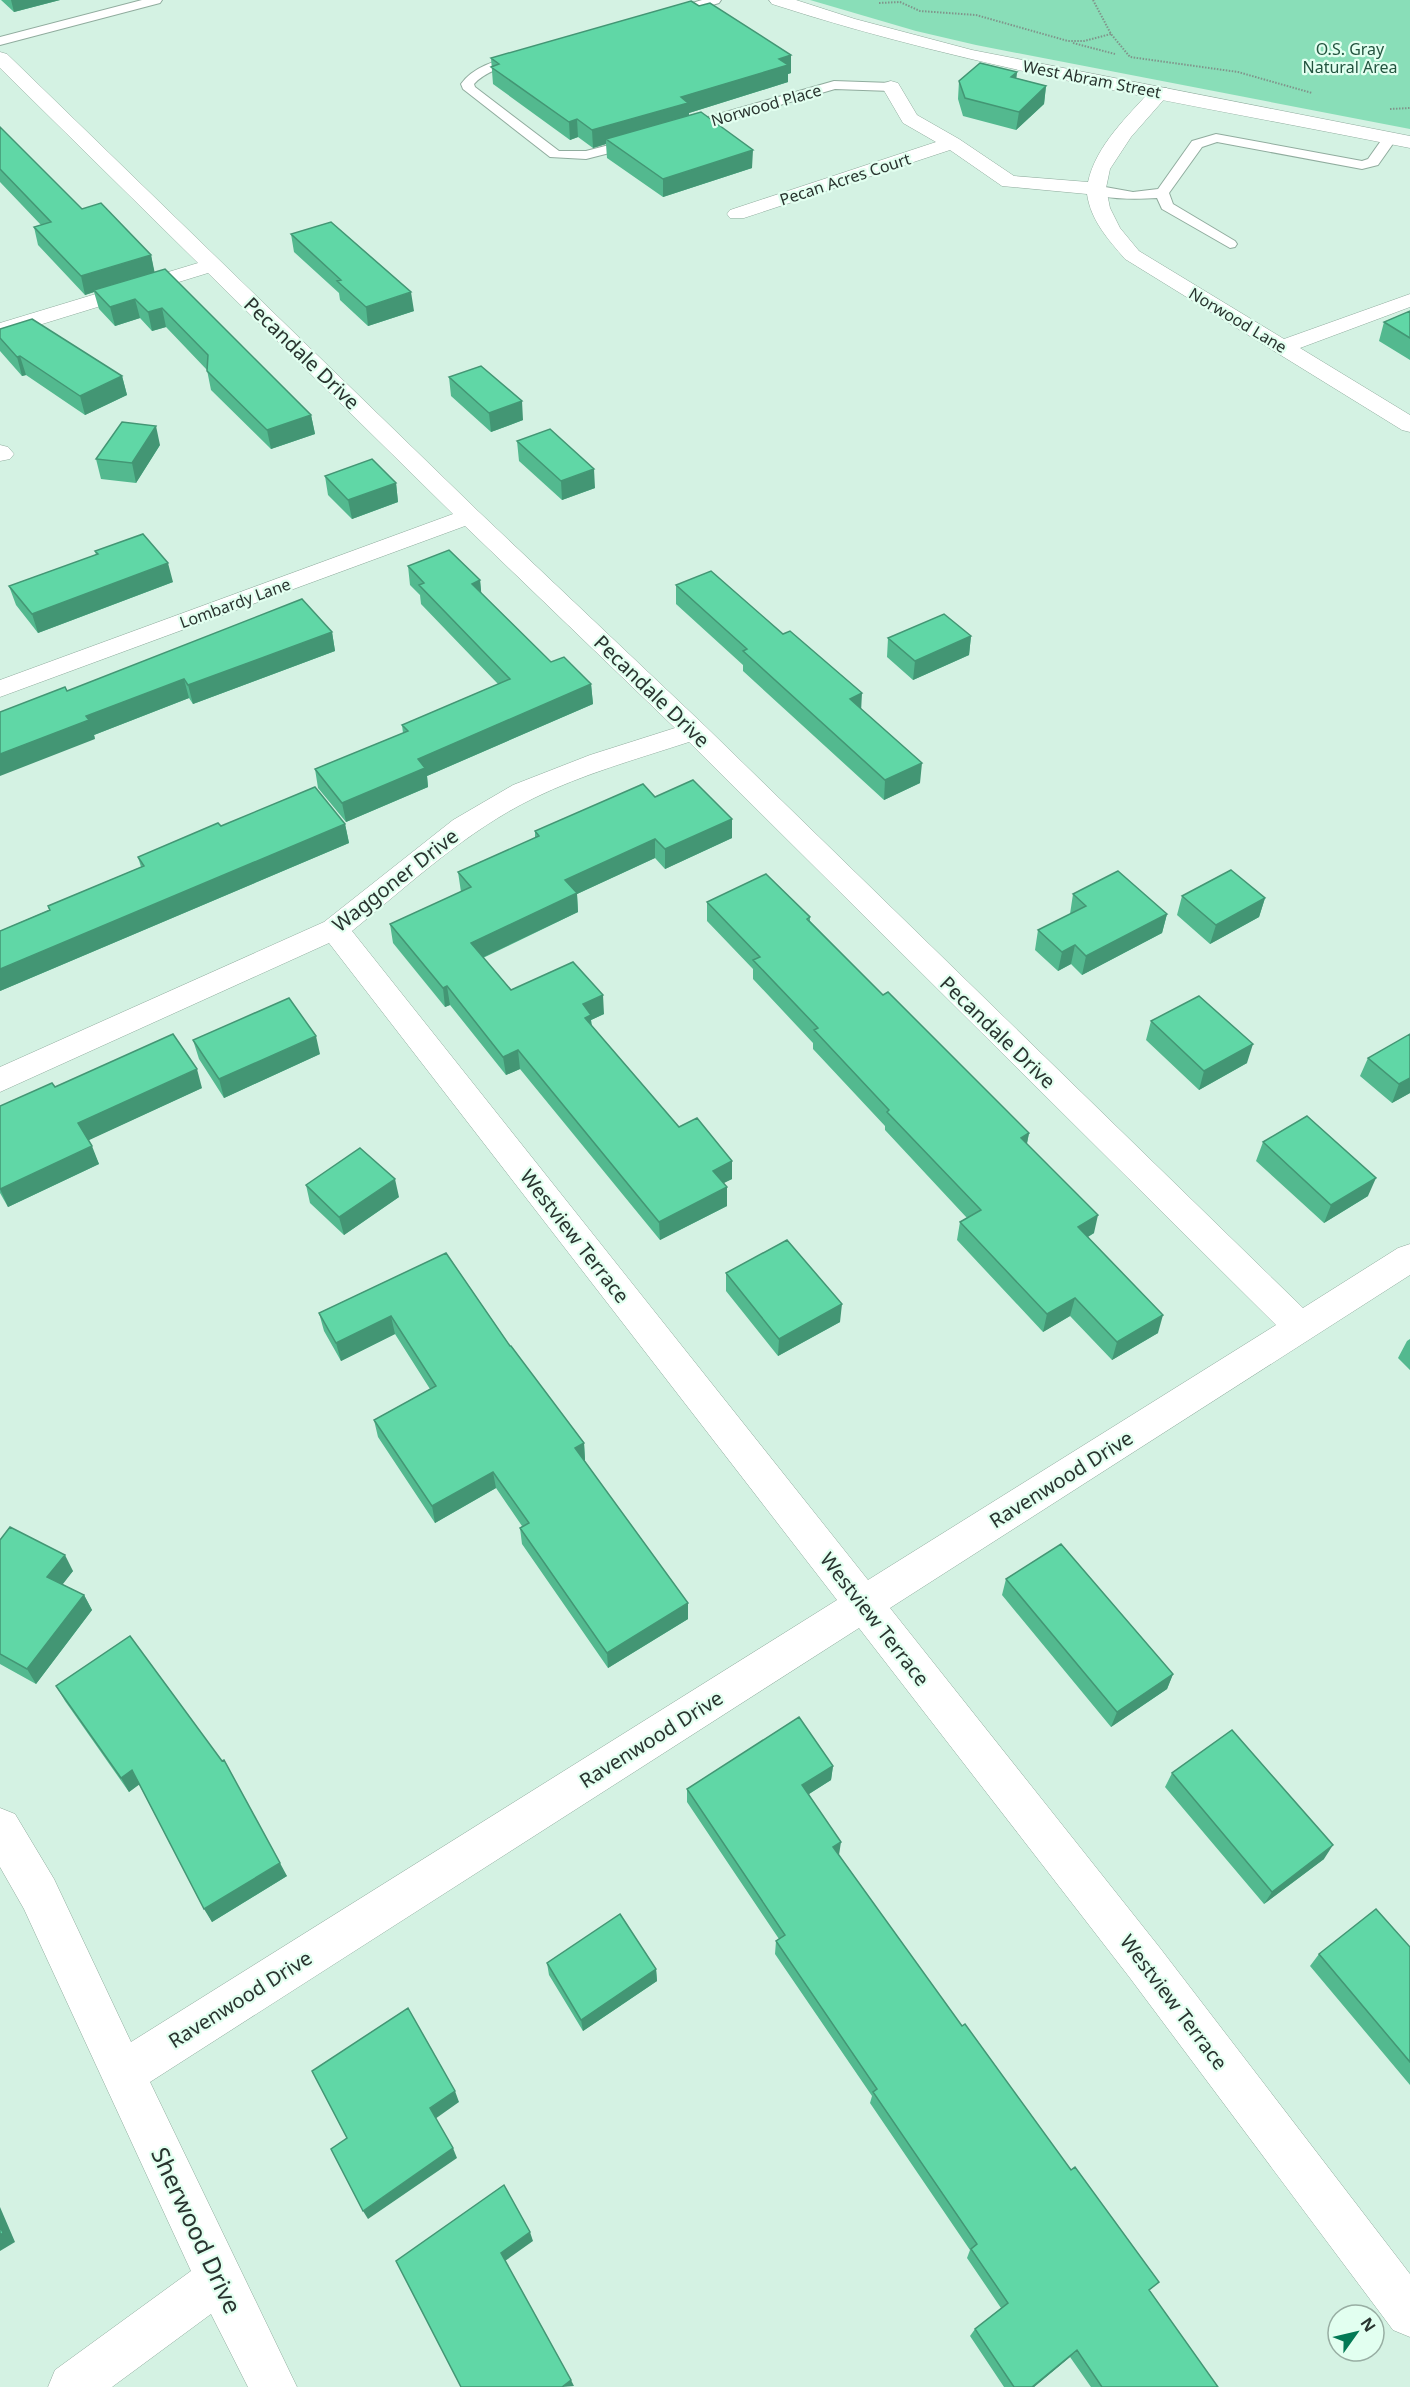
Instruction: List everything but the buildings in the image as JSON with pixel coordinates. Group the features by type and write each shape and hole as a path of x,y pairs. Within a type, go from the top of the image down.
{"street":[{"name":"West Abram Street","path":"778,0 849,23 971,55 1410,142"},
{"name":"Pecandale Drive","path":"0,58 469,516 694,731 1300,1328"},
{"path":"891,87 910,119 952,143 1010,182 1094,189 1098,170 1160,92"},
{"name":"Pecan Acres Court","path":"737,214 952,143"},
{"name":"Norwood Lane","path":"1094,189 1103,220 1132,255 1410,425"},
{"path":"0,330 213,265"},
{"path":"1282,347 1410,300"},
{"name":"Lombardy Lane","path":"0,689 469,516"},
{"name":"Waggoner Drive","path":"0,1080 334,929 463,827 523,792 600,761 694,731"},
{"name":"Westview Terrace","path":"334,929 1145,1963 1410,2313"},
{"name":"Ravenwood Drive","path":"123,2073 1410,1258"},
{"path":"0,1828 39,1894 123,2073"},
{"name":"Sherwood Drive","path":"123,2073 219,2279 273,2387"},
{"path":"72,2387 219,2279"}],"lane":[{"path":"0,40 156,0"},
{"path":"655,18 715,0"},
{"name":"Norwood Place","path":"532,55 488,68 474,76 467,84 469,89 555,154 572,158 585,157 834,85 891,87"},
{"path":"1162,194 1197,144 1216,138 1362,165 1373,162 1390,138"},
{"path":"1094,189 1133,196 1162,194"},
{"path":"1162,194 1167,206 1230,244"}],"path":[{"path":"1093,0 1111,34 1130,57"},
{"path":"878,3 900,2 920,11 985,17 1118,55"},
{"path":"1068,41 1091,40 1111,34"},
{"path":"1124,56 1238,72 1312,93"},
{"path":"1390,109 1410,108"}],"green space":[{"name":"O.S. Gray Natural Area","path":"810,0 1410,0 1410,129 976,45 916,31"}]}
